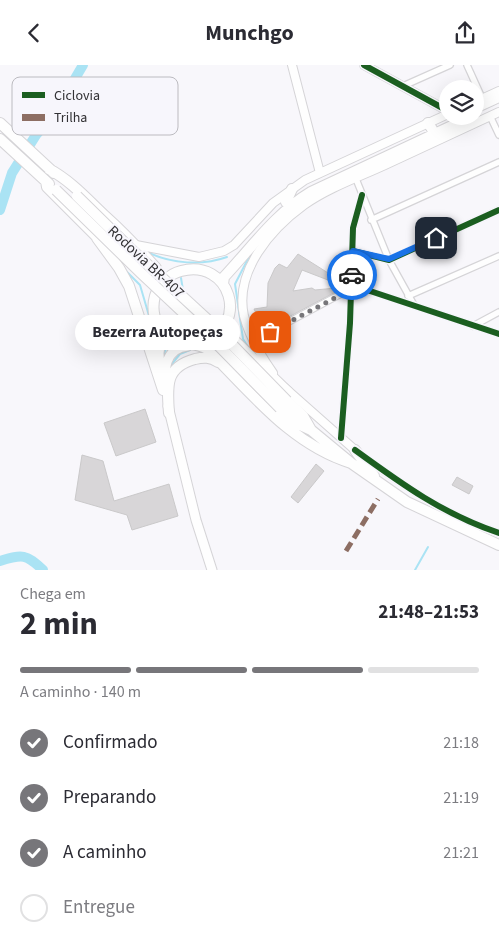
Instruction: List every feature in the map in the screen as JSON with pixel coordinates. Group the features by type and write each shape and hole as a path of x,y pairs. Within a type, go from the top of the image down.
{"highway":[{"path":"484,104 499,97"},
{"path":"484,112 499,105"},
{"name":"Rodovia BR-407","path":"0,123 12,133"},
{"path":"209,273 220,273 224,270 263,223 286,202 310,185 439,123"},
{"path":"356,175 456,125"},
{"name":"Rodovia BR-407","path":"14,135 115,235 210,322 285,400 296,423 311,430 351,463"},
{"name":"Rodovia BR-407","path":"3,142 219,346 285,400"},
{"path":"47,166 65,178 136,245 158,270 166,274 188,269 201,270 209,273 223,284 229,296 228,321 234,340 285,400"},
{"path":"223,284 224,277 280,215 311,191 378,168"},
{"path":"46,181 47,187 152,290 155,297 154,314 162,331 176,342 200,345 212,340 221,332 228,321"},
{"path":"286,202 292,189"},
{"path":"97,238 119,268 129,286 163,391"},
{"path":"155,297 165,280 175,273"},
{"path":"200,345 221,363 262,405 305,443 333,457 351,463 423,510 499,545"},
{"path":"169,413 168,386 174,371 178,367 185,362 208,357 221,363"},
{"path":"355,450 381,484"}],"main road":[{"path":"292,65 320,173"},
{"path":"364,65 439,108"},
{"path":"484,98 499,91"},
{"path":"378,168 499,112"},
{"path":"136,245 199,257 224,251 234,245 273,203 292,189 320,173 430,126 439,120"},
{"path":"355,450 285,400 253,341 244,315 244,296 248,273 261,247 280,225 305,205 356,175"},
{"path":"162,331 158,362 163,391 198,528 212,570"},
{"path":"169,413 165,365 174,350 179,346 188,345"}],"street":[{"path":"403,86 450,65"},
{"path":"467,65 472,80"},
{"path":"490,116 499,135"},
{"path":"371,219 499,162"},
{"path":"356,175 371,219 389,259 414,305"},
{"path":"340,438 352,287 354,221 362,195"},
{"path":"353,251 389,259 499,209"},
{"path":"408,296 499,256"},
{"path":"253,341 352,287 414,305 499,335"},
{"path":"472,325 499,312"},
{"path":"355,450 452,515 499,533"}],"building":[{"path":"298,254 344,283 345,287 264,330 254,309 267,307 268,283 275,268 279,264 287,268","holes":["302,270 328,280 336,288 315,290 312,288 293,291"]},
{"path":"145,409 156,442 116,456 104,423"},
{"path":"82,455 103,461 114,501 169,484 178,516 132,530 127,515 75,500"},
{"path":"316,464 324,471 298,503 291,497"},
{"path":"457,477 473,486 469,494 452,485"}],"waterway":[{"path":"76,77 83,65"},
{"path":"0,210 12,173 36,135"},
{"path":"147,252 167,259 197,263 227,257"},
{"path":"248,347 243,339 235,284 250,255"},
{"path":"125,270 140,285 152,326"},
{"path":"181,278 183,290"},
{"path":"154,346 153,333 158,332"},
{"path":"163,359 170,343"},
{"path":"171,365 180,354 190,350"},
{"path":"415,570 428,547"},
{"path":"0,561 14,557 24,557 43,570"}],"marked path":[{"path":"346,551 378,499"}],"cycle path":[{"path":"364,65 439,106"},
{"path":"341,438 350,323 353,228 362,195"},
{"path":"353,251 389,260 499,210"},
{"path":"352,285 499,334"},
{"path":"355,450 407,487 441,508 499,533"}],"way so far":[{"path":"270,332 352,289 352,275"}],"place":[{"name":"Bezerra Autopeças","path":"270,332"}],"route":[{"path":"352,275 353,251 389,259 436,238"}]}
